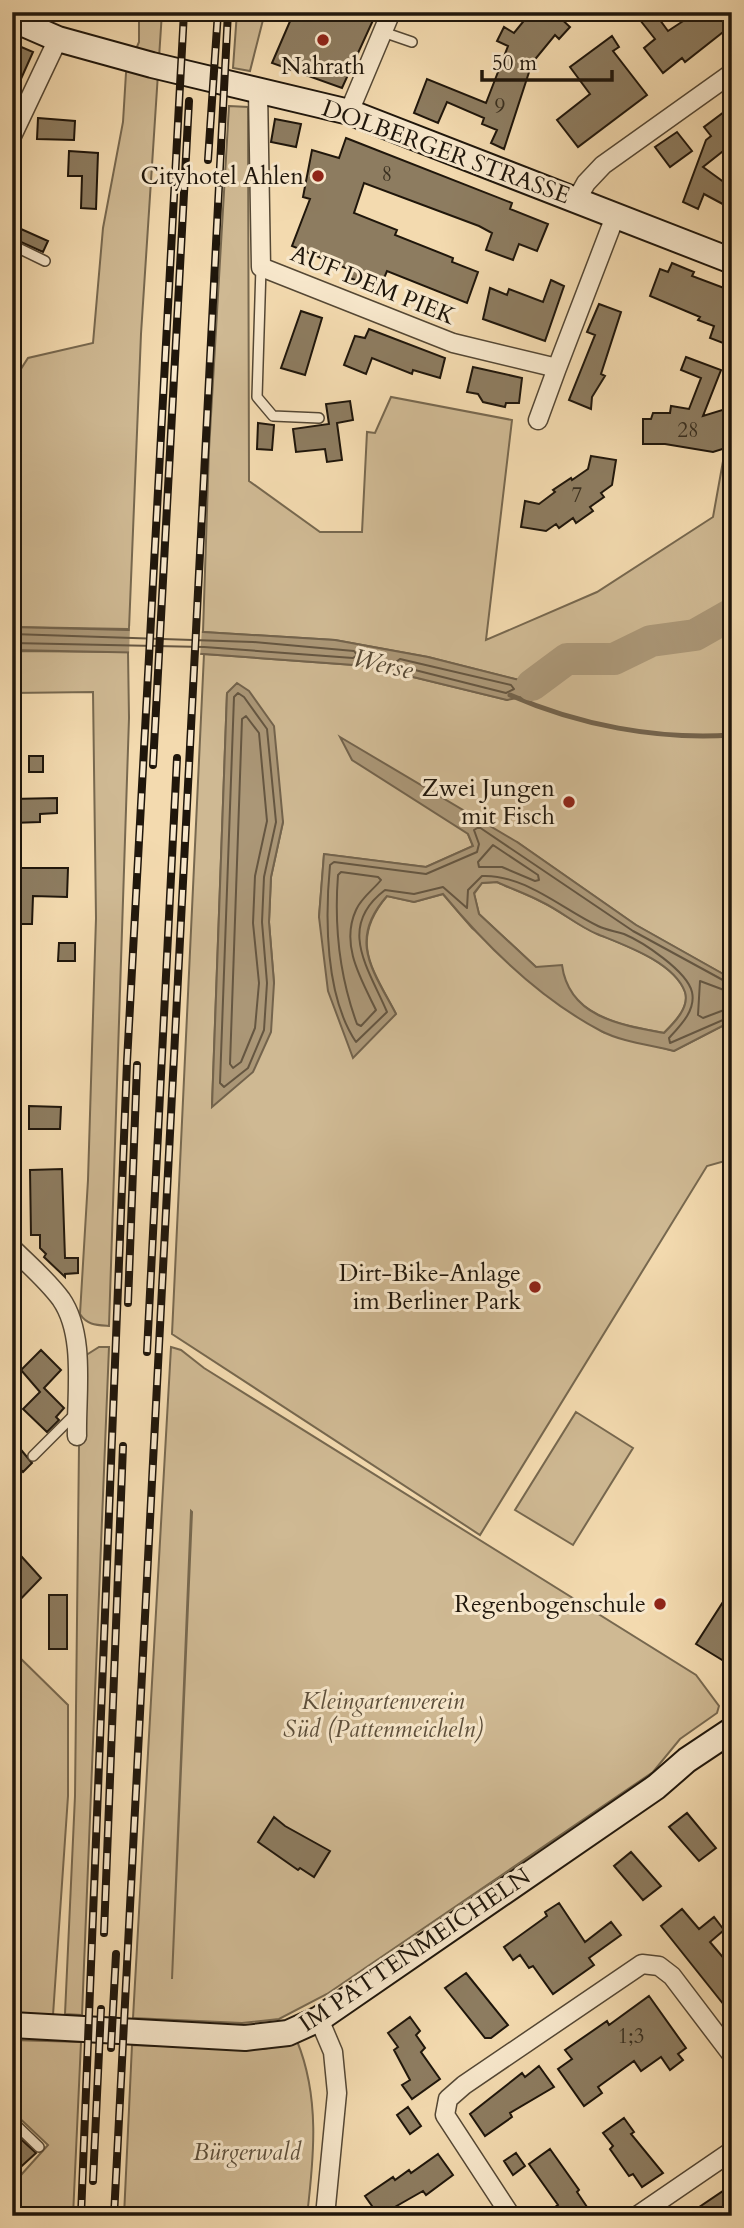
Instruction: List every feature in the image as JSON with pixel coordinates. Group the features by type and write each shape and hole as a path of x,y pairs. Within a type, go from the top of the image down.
{"street":[{"path":"349,112 391,12"},
{"name":"DOLBERGER STRASSE","path":"12,19 58,39 152,65 349,112 732,261"},
{"path":"12,136 58,39"},
{"path":"577,199 586,183 603,165 732,73"},
{"name":"AUF DEM PIEK","path":"258,91 261,267 453,343 557,368"},
{"path":"538,419 615,214"},
{"path":"12,1248 61,1299 71,1318 75,1335 76,1436"},
{"name":"IM PATTENMEICHELN","path":"12,2025 246,2038 288,2033 319,2019 645,1794 732,1730"},
{"path":"511,2216 447,2122 445,2107 448,2099 464,2085 642,1964 659,1966 671,1976 732,2055"},
{"path":"319,2019 333,2052 337,2093 325,2216"},
{"path":"637,2216 732,2151"}],"lane":[{"path":"383,32 412,42"},
{"path":"12,245 45,261"},
{"path":"261,267 257,397 273,416 319,418"},
{"path":"33,1456 76,1413"},
{"path":"12,2122 39,2147"}],"green space":[{"path":"139,12 162,12 141,334 129,629 12,627 12,383 28,358 93,343 103,228 123,122 126,73 139,42"},
{"path":"237,12 265,12 250,71 233,68"},
{"path":"229,106 248,107 249,481 320,532 362,532 367,432 375,433 391,397 512,420 486,640 597,592 713,517 725,450 732,452 732,979 636,925 517,842 468,834 473,846 426,867 324,854 319,917 396,1014 368,955 369,927 375,912 387,896 414,902 443,894 472,928 603,1032 674,1051 732,1021 732,1159 707,1166 480,1535 172,1334 204,654 368,666 507,700 564,661 523,681 428,657 335,640 203,632 209,450","holes":["227,693 283,822 271,877 269,922 274,983 212,1105"]},
{"path":"12,651 128,652 129,718 109,1326 96,1325 80,1314 88,1180 96,918 93,692 12,693"},
{"path":"497,882 536,899 591,931 659,963 679,981 685,992 685,1004 680,1015 664,1033 617,1022 585,1007 569,992 552,967 536,967 479,914 474,894 482,883"},
{"path":"99,1347 109,1347 82,2015 65,2014 75,1796 80,1359"},
{"name":"Kleingartenverein Süd (Pattenmeicheln)","path":"171,1347 181,1350 204,1368 696,1675 719,1706 717,1713 680,1739 653,1772 327,1994 279,2019 242,2023 133,2018","holes":["191,1511 192,1512 172,1979"]},
{"path":"576,1412 633,1448 573,1545 515,1510"},
{"path":"12,1650 68,1705 68,1796 53,2015 12,2013"},
{"path":"12,2040 81,2042 73,2216 12,2216 12,2185 48,2145 12,2111"},
{"name":"Bürgerwald","path":"297,2041 312,2105 312,2172 307,2216 124,2216 132,2045 264,2049"}],"water":[{"path":"12,627 203,632 335,640 428,657 523,681 567,659 532,695 507,700 368,666 204,654 12,650"},
{"path":"237,683 249,691 274,726 283,822 271,877 269,922 274,983 271,1032 253,1072 212,1107 227,693"},
{"path":"340,737 517,842 636,925 732,979 732,1021 674,1051 609,1035 536,988 496,952 443,894 414,902 387,896 375,912 366,941 372,968 396,1014 353,1058 328,991 319,917 324,854 426,867 473,846 468,834 352,760","holes":["497,882 531,896 590,931 634,949 659,963 679,981 685,992 685,1004 676,1020 664,1033 614,1022 586,1007 567,983 562,965 536,967 479,914 474,893 482,883"]}],"pier":[{"path":"130,626 202,629 200,657 129,655"}],"building":[{"name":"Nahrath","path":"294,12 367,12 375,16 342,88 272,63"},
{"path":"531,12 554,12 570,27 559,39 555,35 532,63 504,149 491,143 497,130 482,124 484,118 447,102 438,123 414,113 427,79 486,103 508,46 497,41 504,27 514,33"},
{"path":"654,12 668,31 697,12 732,12 732,25 685,62 682,58 663,73 644,48 655,39 640,20"},
{"path":"612,36 619,47 613,51 647,95 578,147 557,120 590,94 570,67"},
{"path":"12,43 33,52 12,99"},
{"path":"732,106 732,144 703,167 732,188 732,209 704,194 698,209 683,202 706,140 711,136 704,127"},
{"path":"38,118 75,121 74,140 37,139"},
{"path":"275,119 301,124 296,147 271,142"},
{"path":"677,132 692,151 670,167 655,147"},
{"path":"346,138 512,203 510,209 548,224 537,251 519,244 513,260 486,250 492,233 364,183 354,213 397,230 395,235 453,258 452,262 478,272 467,303 387,271 379,290 350,278 353,271 292,246 310,199 303,197 312,150 339,158"},
{"path":"69,151 98,153 96,209 81,208 82,176 68,176"},
{"path":"12,225 48,241 43,252 12,238"},
{"path":"672,263 694,272 692,276 732,291 732,333 727,331 723,343 710,338 714,326 698,320 700,317 650,296 660,269 668,272"},
{"path":"551,280 564,286 545,341 483,319 490,288 507,295 509,289 543,302"},
{"path":"599,304 621,312 601,374 605,376 592,397 591,409 569,400 595,335 587,332"},
{"path":"301,311 322,318 305,375 281,368"},
{"path":"369,329 445,358 440,378 413,370 412,374 372,358 366,374 344,365 355,336 365,338"},
{"path":"686,357 721,370 703,416 732,407 732,446 713,452 665,444 643,444 643,419 651,419 653,413 670,413 671,406 689,409 701,378 681,370"},
{"path":"473,367 522,378 519,403 506,403 505,407 483,402 478,394 467,392"},
{"path":"350,401 353,420 337,423 342,460 327,462 325,449 296,452 293,429 329,424 326,404"},
{"path":"258,423 274,425 272,450 257,449"},
{"path":"591,456 616,460 612,485 601,493 604,497 590,507 593,511 576,523 573,518 559,528 556,524 546,531 521,527 525,501 539,504 555,492 553,490 588,469"},
{"path":"29,756 43,756 43,772 29,772"},
{"path":"57,798 57,813 40,814 40,822 12,823 12,799"},
{"path":"12,868 68,868 67,897 33,896 32,924 12,924"},
{"path":"59,943 75,943 75,961 58,961"},
{"path":"29,1106 61,1107 60,1129 29,1129"},
{"path":"62,1169 65,1258 78,1258 78,1273 65,1274 65,1277 44,1257 46,1254 40,1248 40,1235 31,1235 30,1170"},
{"path":"41,1350 61,1370 44,1388 64,1408 56,1417 59,1420 47,1432 23,1409 40,1392 21,1370"},
{"path":"12,1439 32,1463 23,1472 12,1461"},
{"path":"12,1546 41,1578 12,1608"},
{"path":"732,1588 732,1666 696,1644"},
{"path":"49,1595 67,1595 67,1649 49,1649"},
{"path":"687,1813 716,1848 699,1861 669,1827"},
{"path":"274,1817 330,1851 314,1877 300,1868 298,1870 258,1842"},
{"path":"631,1852 661,1886 643,1900 614,1866"},
{"path":"559,1903 585,1942 611,1922 621,1935 589,1958 594,1965 553,1994 533,1966 529,1968 520,1955 513,1960 504,1947 547,1916 545,1912"},
{"path":"682,1909 699,1929 714,1917 724,1930 710,1942 732,1968 732,2015 661,1926"},
{"path":"466,1973 508,2025 491,2038 485,2038 445,1988"},
{"path":"649,1996 686,2048 678,2054 683,2060 670,2070 661,2057 641,2071 634,2061 598,2087 602,2093 584,2106 558,2069 572,2059 565,2050 607,2021 609,2025"},
{"path":"410,2017 420,2031 416,2035 425,2048 421,2052 440,2079 412,2099 402,2085 410,2080 394,2050 398,2047 388,2033"},
{"path":"539,2066 554,2087 510,2113 512,2117 485,2136 470,2114 522,2073 525,2077"},
{"path":"408,2107 421,2126 410,2134 397,2115"},
{"path":"624,2118 634,2132 631,2134 663,2173 642,2187 633,2174 629,2176 610,2149 613,2146 603,2133"},
{"path":"12,2131 36,2153 12,2175"},
{"path":"550,2149 579,2190 577,2192 593,2216 561,2216 555,2207 558,2205 529,2164"},
{"path":"516,2153 525,2166 513,2175 504,2161"},
{"path":"438,2154 453,2175 426,2195 423,2191 379,2216 365,2196 393,2177 395,2180 409,2170 411,2173"},
{"path":"732,2189 732,2216 686,2216 723,2191 725,2194"}],"waterway":[{"name":"Werse","path":"532,685 567,659 614,659 651,641 695,635 732,614"},
{"path":"510,695 563,715 618,728 675,735 732,735"}],"railway":[{"path":"81,2216 127,1062 184,12"},
{"path":"208,160 218,12"},
{"path":"114,2216 228,12"},
{"path":"153,765 189,101"},
{"path":"147,1352 177,758"},
{"path":"128,1303 137,1065"},
{"path":"104,1933 123,1446"},
{"path":"111,2048 116,1954"},
{"path":"93,2181 101,2009"}],"place":[{"name":"Nahrath","path":"323,40"},
{"name":"Cityhotel Ahlen","path":"318,176"},
{"name":"Zwei Jungen mit Fisch","path":"569,802"},
{"name":"Dirt-Bike-Anlage im Berliner Park","path":"535,1287"},
{"name":"Regenbogenschule","path":"660,1604"}]}
